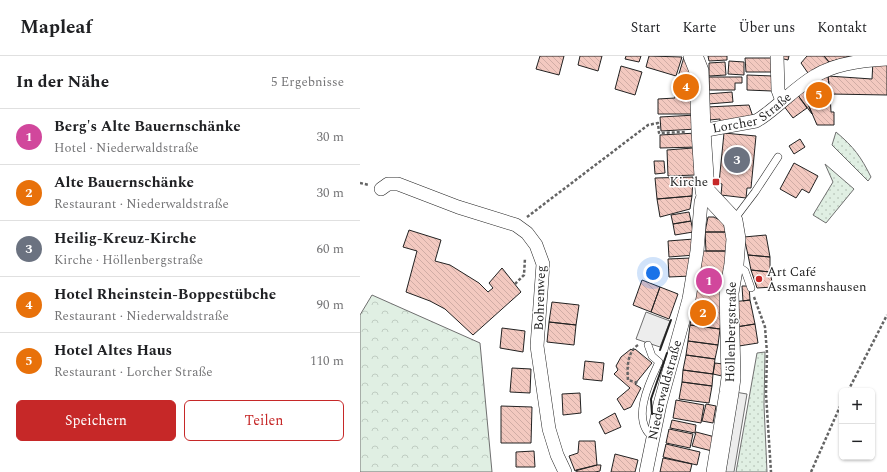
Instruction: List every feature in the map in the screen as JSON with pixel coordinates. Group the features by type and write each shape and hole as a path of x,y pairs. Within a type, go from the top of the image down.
{"main road":[{"path":"695,57 699,71 705,191 733,221"},
{"name":"Höllenbergstraße","path":"716,472 730,393 729,293 734,264 736,238 733,221"}],"street":[{"path":"778,56 778,90 782,101"},
{"name":"Lorcher Straße","path":"701,131 756,121 768,114 815,75 837,66 867,60 887,59"},
{"name":"Bohrenweg","path":"381,189 388,184 398,184 458,207 516,225 528,233 536,245 543,264 537,346 549,429 557,455 565,472"},
{"name":"Niederwaldstraße","path":"646,472 660,404 689,299 697,251 701,202 705,191"}],"lane":[{"path":"733,221 755,192 778,157"},
{"name":"Höllenbergstraße","path":"734,264 745,271 751,288"},
{"path":"648,345 652,356 659,362 643,404 646,430 653,437"}],"path":[{"path":"516,225 648,125 658,123 659,133 701,131"},
{"path":"515,284 524,275 528,233"},
{"path":"751,288 765,327 768,354 766,394 771,472"},
{"path":"850,388 887,315"},
{"path":"637,345 632,350 628,361 628,380 639,383 641,380"},
{"path":"811,472 839,409"}],"green space":[{"path":"836,132 848,143 864,164 871,177 868,181 832,145"},
{"path":"825,164 854,189 826,223 813,215 833,182"},
{"path":"372,295 480,343 492,472 360,472 360,315"},
{"path":"765,352 764,405 767,472 736,472 757,353"}],"shaded area":[{"path":"646,312 670,321 660,347 636,339"},
{"path":"735,392 747,394 734,472 721,472"}],"building":[{"path":"540,56 564,56 559,75 536,69"},
{"path":"580,56 602,56 598,71 578,65"},
{"path":"626,56 641,56 639,62 625,59"},
{"path":"649,56 682,57 676,76 646,67"},
{"path":"708,56 727,56 727,60 709,61"},
{"path":"780,56 789,56 788,60 780,58"},
{"path":"807,56 824,56 829,62 810,76 801,63"},
{"path":"824,56 851,56 829,62"},
{"path":"684,57 693,66 695,114 658,114 658,99 675,98 674,79 678,77"},
{"path":"745,58 772,58 772,72 746,72"},
{"path":"729,61 744,62 744,75 728,74"},
{"path":"873,61 887,62 887,95 830,94 828,76 872,79"},
{"path":"725,62 726,75 709,76 709,63"},
{"path":"621,66 642,72 635,95 615,89"},
{"path":"747,75 773,76 772,91 747,90"},
{"path":"819,76 823,99 815,102 804,87"},
{"path":"819,76 828,76 830,94 823,95"},
{"path":"709,77 742,77 742,83 735,83 735,90 709,90"},
{"path":"804,87 815,102 808,104 812,114 797,94"},
{"path":"732,92 733,102 708,104 707,94"},
{"path":"797,94 807,108 793,118 783,105"},
{"path":"830,94 831,112 834,112 834,125 817,125 808,104 823,99 823,95"},
{"path":"749,105 753,117 720,123 720,119 709,120 707,107"},
{"path":"696,115 697,129 661,131 660,117"},
{"path":"697,133 698,147 660,148 660,135"},
{"path":"724,133 756,136 751,188 747,188 746,198 721,195 722,184 719,183"},
{"path":"800,139 805,147 794,154 789,146"},
{"path":"693,148 695,175 668,176 667,150"},
{"path":"654,161 664,161 665,173 655,174"},
{"path":"794,163 818,176 809,193 802,189 796,198 780,189"},
{"path":"693,177 692,196 657,199 655,178"},
{"path":"692,196 690,209 660,217 657,199"},
{"path":"689,212 691,221 673,224 671,215"},
{"path":"708,217 714,217 723,222 726,232 705,232"},
{"path":"691,221 693,232 675,235 673,224"},
{"path":"409,230 441,240 435,261 450,265 479,283 488,292 493,288 489,283 502,268 521,292 473,335 445,309 430,301 406,292 417,251 403,247"},
{"path":"705,232 726,232 728,251 706,251"},
{"path":"766,235 770,257 748,255 744,237"},
{"path":"694,239 695,255 669,257 668,241"},
{"path":"702,251 728,251 720,329 690,325"},
{"path":"748,255 770,257 770,272 751,270"},
{"path":"691,258 691,276 669,277 668,259"},
{"path":"751,270 770,272 773,287 757,288"},
{"path":"642,280 660,287 651,312 633,305"},
{"path":"742,286 749,286 750,300 743,301"},
{"path":"660,287 678,294 669,319 651,312"},
{"path":"750,300 755,324 736,327 732,302"},
{"path":"552,302 579,305 576,325 549,322"},
{"path":"549,322 576,325 574,345 547,342"},
{"path":"755,324 758,343 739,346 736,327"},
{"path":"690,325 720,329 718,345 688,341"},
{"path":"502,328 525,331 523,352 500,348"},
{"path":"688,341 718,345 715,359 686,355"},
{"path":"631,349 633,351 635,349 652,363 635,384 641,388 631,407 624,410 617,399 630,388 614,374 618,370 616,366 621,357"},
{"path":"686,355 715,359 713,374 683,370"},
{"path":"585,361 604,363 602,381 583,379"},
{"path":"715,363 723,364 722,376 713,374"},
{"path":"512,368 531,369 530,393 510,392"},
{"path":"683,370 713,374 712,386 682,382"},
{"path":"682,382 712,386 709,403 679,399"},
{"path":"580,393 581,413 563,415 562,394"},
{"path":"676,400 704,405 701,423 673,418"},
{"path":"706,404 716,406 713,423 702,421"},
{"path":"501,406 532,407 531,443 501,443"},
{"path":"615,413 621,427 605,434 599,422"},
{"path":"672,420 696,425 695,433 670,428"},
{"path":"669,429 693,434 690,448 666,443"},
{"path":"696,432 719,438 716,452 692,446"},
{"path":"579,441 595,441 597,465 575,471 569,456 578,453"},
{"path":"666,444 700,452 697,465 663,457"},
{"path":"534,451 535,467 516,467 516,452"},
{"path":"615,454 638,460 635,472 611,472"},
{"path":"663,458 692,464 690,472 660,472"},
{"path":"601,465 600,471 577,472 576,470"}],"wall":[{"path":"660,350 671,320"},
{"path":"652,414 651,399 667,353"}],"place":[{"name":"Hotel Rheinstein-Boppestübche","path":"686,87"},
{"name":"Hotel Altes Haus","path":"819,95"},
{"name":"Heilig-Kreuz-Kirche","path":"737,160"},
{"name":"Kirche","path":"716,182"},
{"name":"Art Café Assmannshausen","path":"759,279"},
{"name":"Berg's Alte Bauernschänke","path":"709,281"},
{"name":"Alte Bauernschänke","path":"703,313"}]}
